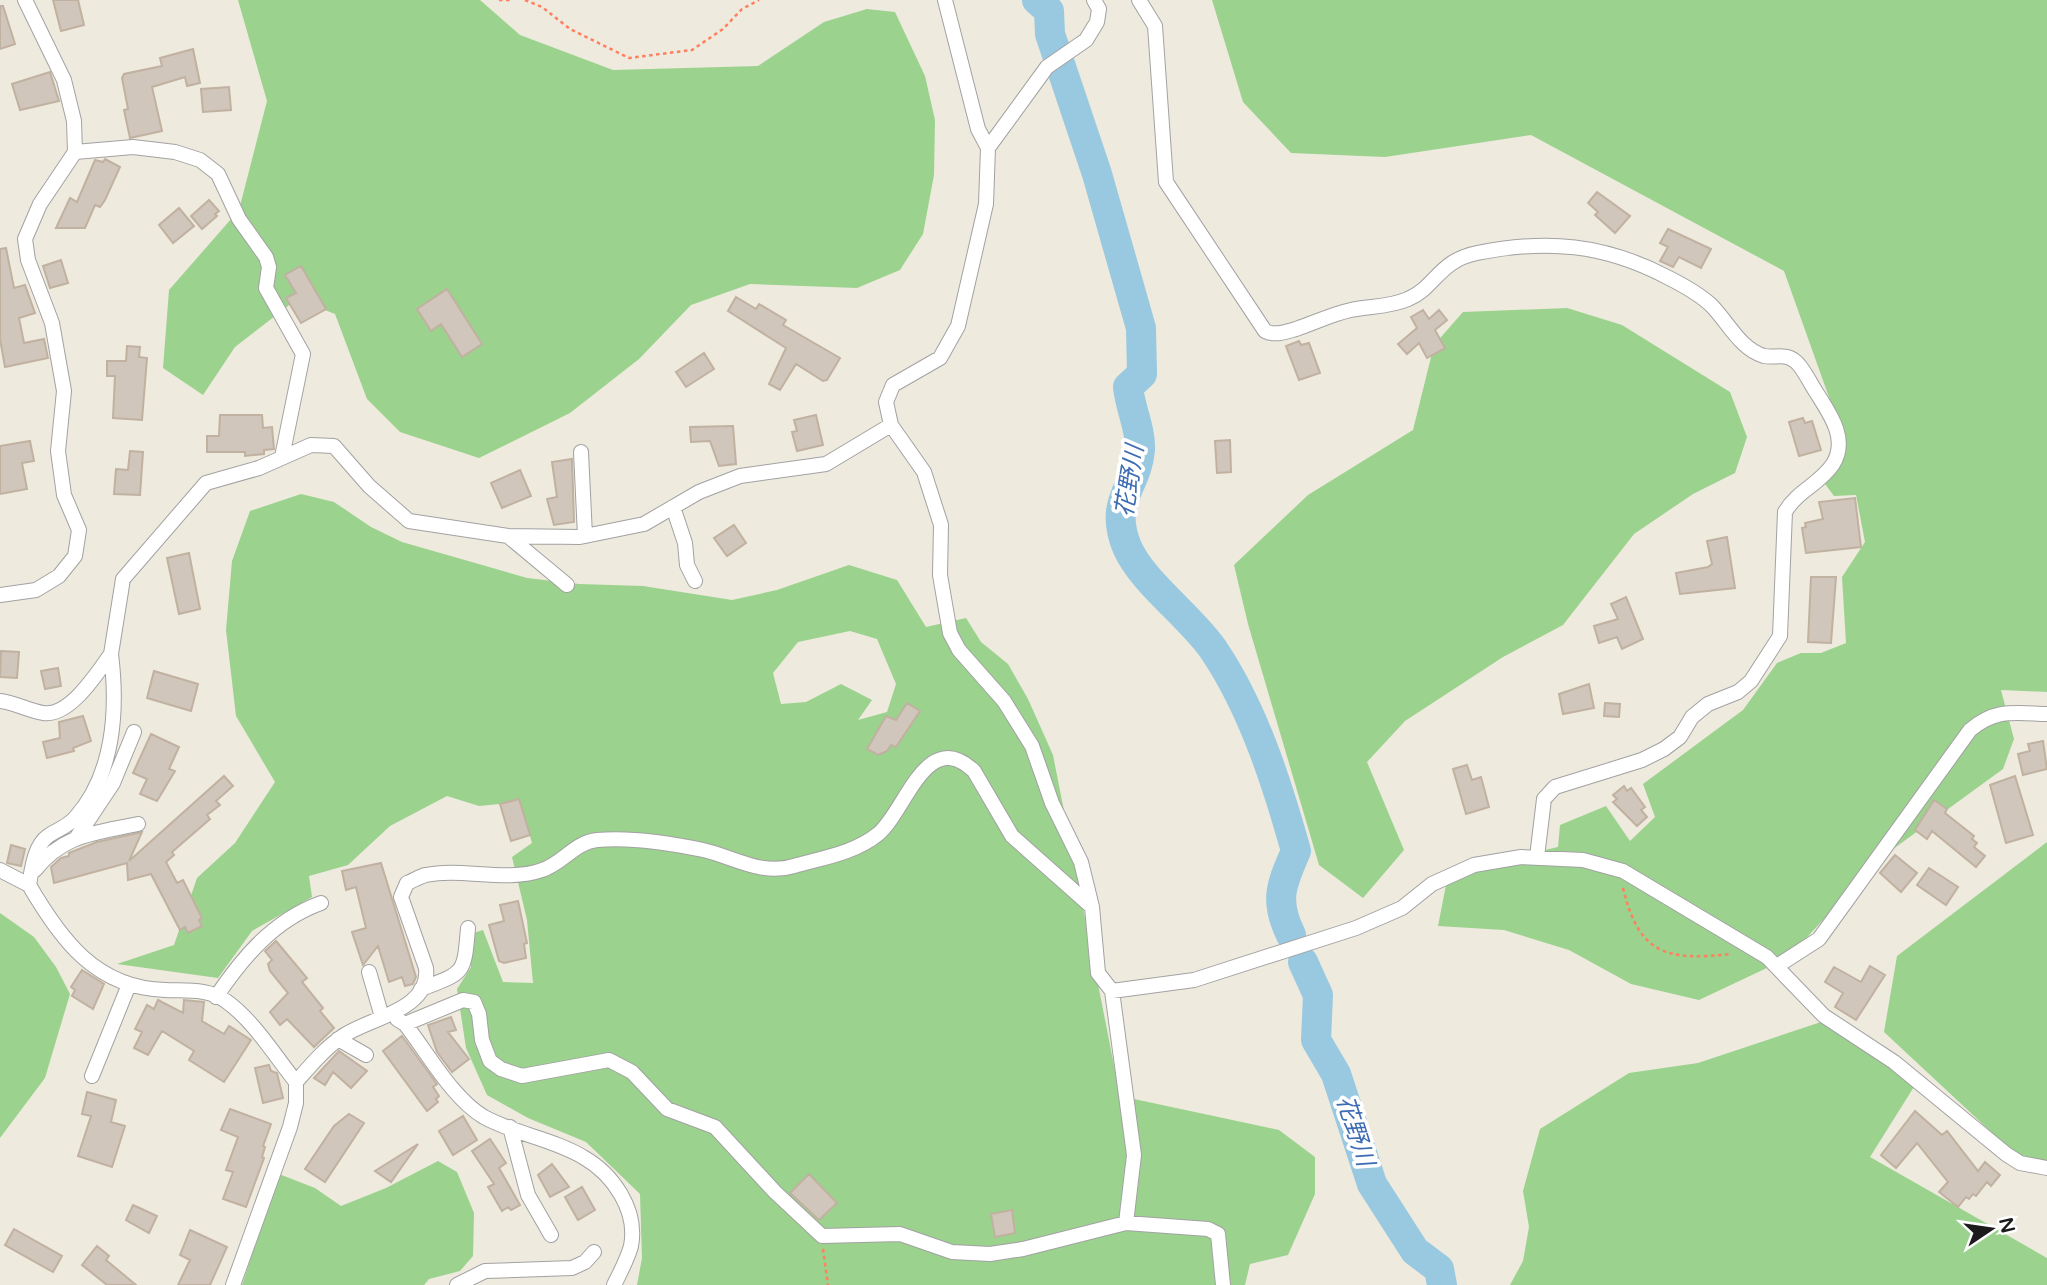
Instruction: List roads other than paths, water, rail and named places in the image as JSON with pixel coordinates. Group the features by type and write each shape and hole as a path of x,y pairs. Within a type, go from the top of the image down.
{"street":[{"path":"0,595 36,590 60,576 75,556 79,530 64,495 58,451 64,391 52,323 28,260 25,239 40,204 75,152 74,121 64,80 25,0"},
{"path":"945,0 978,129 988,148 986,204 958,326 940,358 893,385 886,402 891,425 923,472 941,525 940,575 950,633 959,650 1004,701 1025,732 1052,803 1081,862 1092,906 1098,973 1112,991 1134,1155 1126,1223"},
{"path":"988,148 1048,67 1086,40 1097,22 1099,9 1094,0"},
{"path":"1139,0 1155,26 1166,181 1265,331 1282,334 1350,310 1410,298 1459,258 1551,246 1600,251 1642,264 1695,291 1713,307 1746,345 1767,357 1780,355 1795,361 1836,425 1839,447 1835,462 1822,478 1792,499 1785,512 1780,636 1751,681 1738,692 1708,704 1692,717 1680,737 1664,749 1642,760 1555,787 1544,799 1537,857"},
{"path":"75,152 133,146 175,152 200,160 218,174 239,219 266,257 269,267 266,288 303,354 282,457"},
{"path":"30,879 39,847 45,838 74,820 93,794 104,772 116,689 111,654 123,579 153,541 206,483 260,468 312,445 334,446 369,486 409,521 508,536 585,536 644,524 699,492 740,476 825,464 891,425"},
{"path":"581,452 585,536"},
{"path":"673,507 685,542 687,565 695,581"},
{"path":"508,536 567,585"},
{"path":"0,701 45,713 58,709 73,702 111,654"},
{"path":"1777,966 1819,939 1970,730 1986,717 1996,714 2047,714"},
{"path":"77,837 113,783 134,732"},
{"path":"421,989 427,978 426,968 401,897 407,883 426,875 511,874 543,870 574,848 595,840 653,842 704,850 758,868 783,870 858,847 879,833 926,766 946,758 966,763 974,771 1012,836 1092,906"},
{"path":"30,879 49,852 77,837 138,824"},
{"path":"1112,991 1177,984 1374,921 1402,908 1432,884 1474,865 1537,857 1583,860 1623,871 1755,949 1777,966 1824,1016 1894,1062 2006,1154 2020,1163 2047,1168"},
{"path":"0,870 30,879 68,944 96,970 128,987 193,989 225,1000 240,1014 296,1082 296,1103 290,1127 233,1285"},
{"path":"216,997 241,960 261,942 296,912 321,903"},
{"path":"296,1082 338,1039 366,1023 386,1016 421,989 457,976 465,965 468,928"},
{"path":"369,972 386,1016 405,1024 457,1094 483,1117 583,1157 610,1178 627,1207 631,1225 631,1246 614,1285"},
{"path":"92,1076 128,987"},
{"path":"405,1024 463,1000 474,1002 490,1061 501,1069 522,1076 609,1060 632,1072 667,1109 715,1127 775,1192 822,1236 900,1234 952,1252 990,1254 1023,1249 1126,1223 1208,1229 1218,1234 1223,1285"},
{"path":"338,1039 366,1055"},
{"path":"510,1127 528,1195 551,1235"},
{"path":"457,1285 485,1271 572,1268 585,1262 594,1252"}],"waterway":[{"name":"花野川","path":"1037,0 1049,11 1050,34 1097,174 1141,328 1142,374 1128,387 1140,450 1122,506 1122,531 1127,547 1144,573 1213,649 1252,721 1281,799 1296,851 1283,884 1281,902 1291,935"},
{"name":"花野川","path":"1303,962 1318,995 1316,1040 1336,1074 1372,1184 1415,1251 1439,1269 1442,1285"}]}
